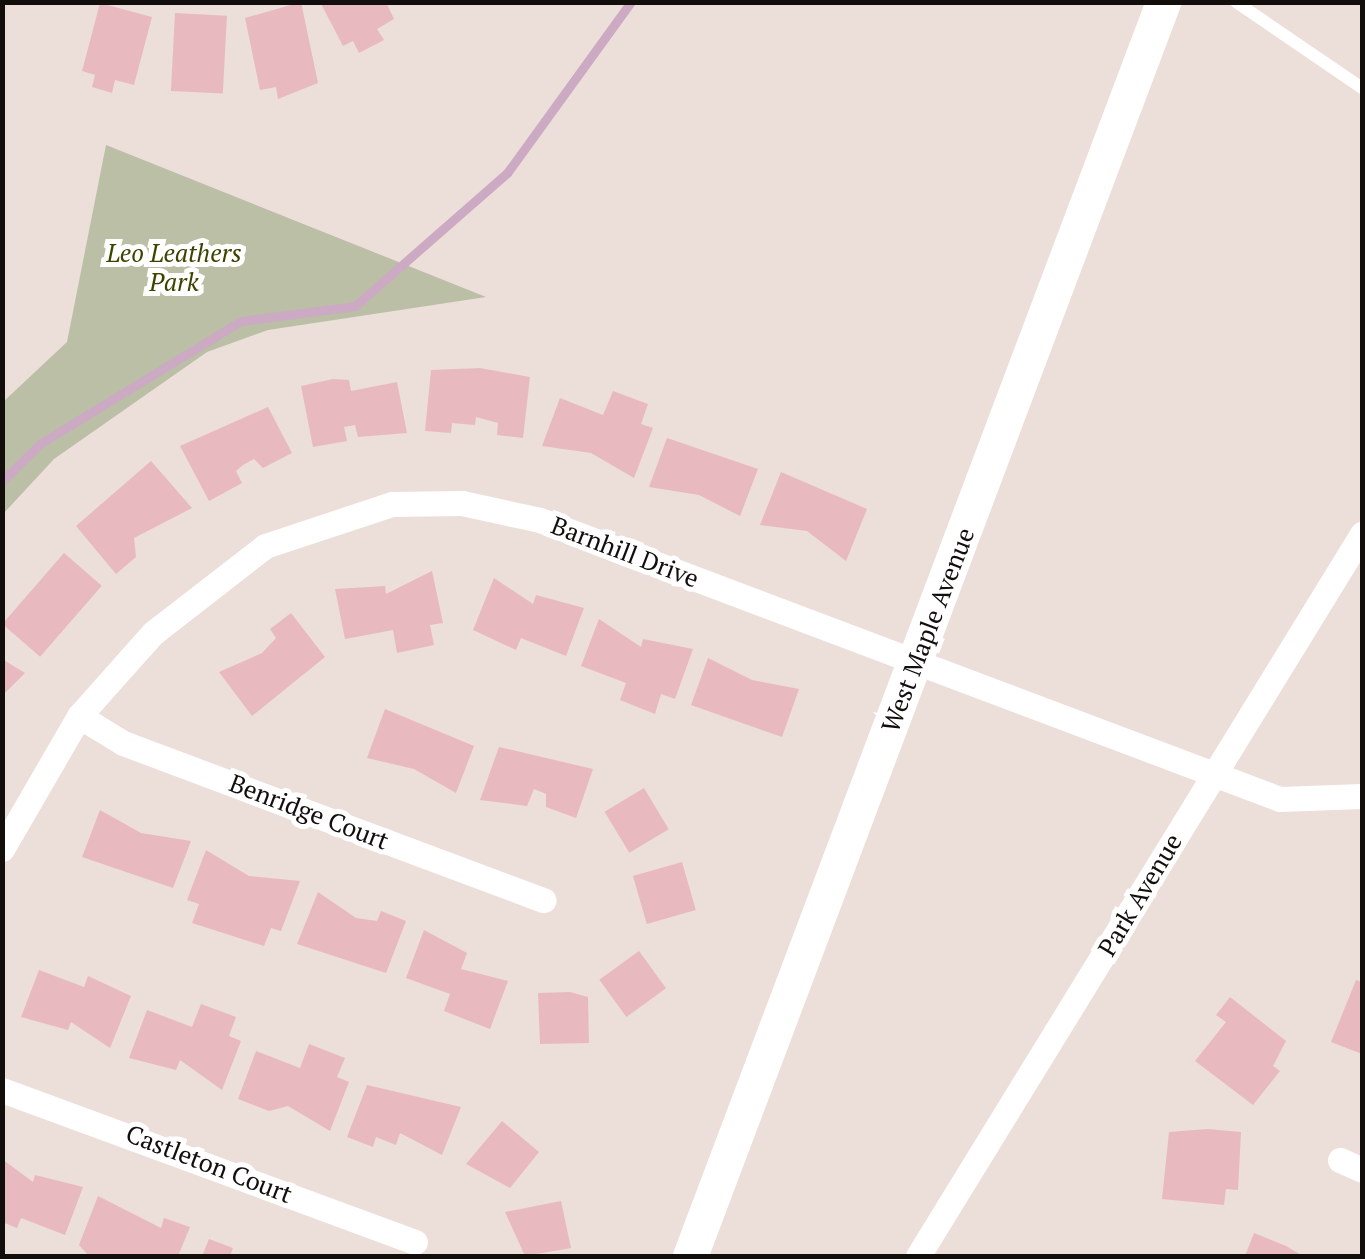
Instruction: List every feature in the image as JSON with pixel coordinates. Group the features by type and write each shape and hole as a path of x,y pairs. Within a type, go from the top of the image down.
{"main road":[{"name":"West Maple Avenue","path":"690,1256 1164,2"}],"street":[{"name":"Barnhill Drive","path":"2,849 79,716 153,633 236,566 311,524 392,504 462,503 540,520 1212,774 1309,804 1362,796"},
{"name":"Park Avenue","path":"918,1256 1362,534"},
{"name":"Benridge Court","path":"79,716 123,742 544,900"},
{"name":"Castleton Court","path":"2,1090 415,1242"}],"lane":[{"path":"1236,2 1362,88"}],"green space":[{"name":"Leo Leathers Park","path":"106,145 486,297 268,330 207,352 54,459 3,514 3,402 67,342"}],"building":[{"path":"301,2 318,83 278,99 276,87 260,90 245,18"},
{"path":"320,2 386,2 394,19 377,29 384,40 359,53 353,41 343,46"},
{"path":"100,3 152,17 134,85 115,80 112,93 92,87 95,75 82,71"},
{"path":"175,13 227,16 223,94 171,91"},
{"path":"480,368 530,377 523,438 497,435 498,423 476,417 475,425 452,423 451,433 425,431 431,370"},
{"path":"349,380 351,391 397,382 407,433 358,437 355,425 344,427 347,441 313,447 301,386"},
{"path":"613,391 648,404 641,424 653,428 634,478 591,453 542,446 560,398 603,415"},
{"path":"268,407 292,453 263,468 254,459 243,465 236,471 242,483 209,501 180,446"},
{"path":"667,438 758,469 740,516 699,495 649,487"},
{"path":"151,461 192,508 134,538 136,557 116,574 76,526"},
{"path":"781,472 867,509 846,561 807,531 760,525"},
{"path":"64,553 102,586 40,657 2,624"},
{"path":"432,571 443,623 430,625 434,645 397,653 393,630 345,639 335,589 385,586 386,594"},
{"path":"494,578 533,604 536,595 584,608 566,656 521,638 516,650 473,630"},
{"path":"291,613 325,657 252,716 219,672 262,653 276,638 270,629"},
{"path":"599,619 641,647 643,639 693,649 675,699 661,694 655,714 620,700 626,683 581,666"},
{"path":"708,658 752,680 799,689 782,737 691,705"},
{"path":"2,659 25,673 2,696"},
{"path":"385,709 474,746 456,793 414,769 367,758"},
{"path":"499,747 593,769 576,818 546,807 546,794 534,789 527,806 480,800"},
{"path":"644,788 669,829 629,853 605,812"},
{"path":"100,810 141,833 191,841 173,888 82,857"},
{"path":"206,850 249,876 300,881 281,931 271,928 264,946 192,923 199,904 187,900"},
{"path":"682,862 696,910 647,924 633,876"},
{"path":"318,892 356,918 377,921 381,911 406,921 386,973 297,944"},
{"path":"424,930 467,953 461,969 508,981 490,1029 444,1011 450,994 406,978"},
{"path":"639,951 666,988 626,1017 599,980"},
{"path":"39,970 84,987 88,976 131,996 110,1048 71,1022 68,1030 21,1017"},
{"path":"1356,980 1362,982 1362,1054 1331,1042"},
{"path":"570,992 588,997 589,1043 540,1044 538,993"},
{"path":"1230,997 1286,1041 1273,1066 1280,1071 1253,1105 1195,1061 1226,1022 1216,1015"},
{"path":"201,1004 236,1017 229,1036 241,1041 222,1090 180,1060 176,1070 129,1058 147,1010 192,1027"},
{"path":"309,1044 345,1058 337,1077 349,1082 330,1131 288,1106 269,1111 238,1099 256,1051 300,1068"},
{"path":"367,1085 461,1107 442,1155 400,1133 396,1145 376,1137 373,1147 347,1137"},
{"path":"502,1121 539,1152 510,1188 466,1164"},
{"path":"1169,1132 1241,1132 1238,1190 1226,1189 1224,1205 1162,1199"},
{"path":"2,1159 33,1182 35,1175 83,1187 65,1235 21,1218 17,1228 2,1222"},
{"path":"98,1196 161,1228 164,1218 190,1227 178,1256 89,1256 79,1245"},
{"path":"561,1201 571,1248 525,1256 505,1212"},
{"path":"1254,1233 1286,1246 1303,1256 1245,1256"},
{"path":"209,1239 233,1248 230,1256 202,1256"}],"waterway":[{"path":"2,481 41,443 241,321 355,306 507,173 631,2"}]}
